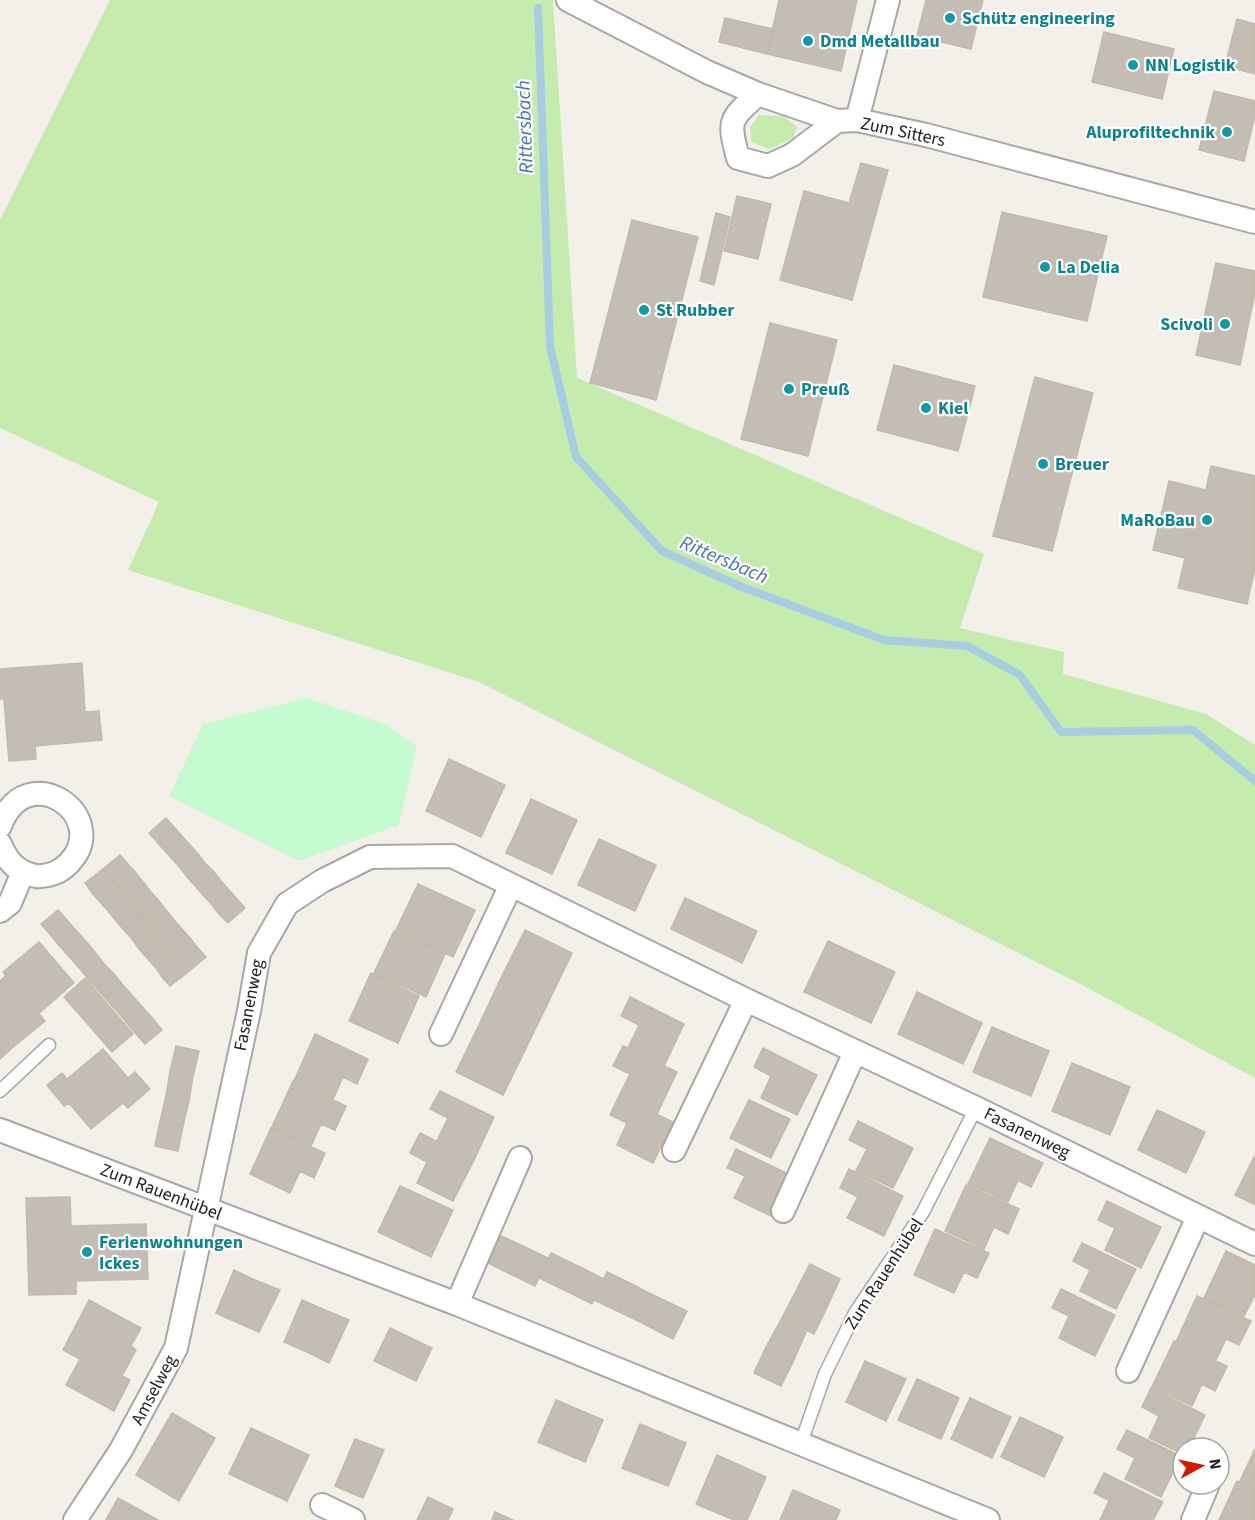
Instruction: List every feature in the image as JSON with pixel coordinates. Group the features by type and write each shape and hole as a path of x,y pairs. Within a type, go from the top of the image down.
{"street":[{"name":"Zum Sitters","path":"568,0 706,72 758,94 847,121 926,135 1255,222"},
{"path":"758,94 735,115 730,130 738,158 768,166 792,155 847,121 888,0"},
{"path":"0,844 5,857 11,864 23,872 37,876 52,874 64,868 75,858 81,839 80,825 74,812 63,800 49,794 26,796 14,803 2,816"},
{"name":"Fasanenweg","path":"205,1210 249,1011 259,953 287,904 322,881 370,857 452,856 1255,1244"},
{"path":"0,911 10,903 23,872"},
{"path":"441,1034 511,885"},
{"path":"674,1150 746,1000"},
{"path":"783,1211 855,1052"},
{"name":"Zum Rauenhübel","path":"0,1130 205,1210 457,1304 988,1520"},
{"path":"457,1304 520,1158"},
{"name":"Amselweg","path":"75,1520 121,1450 176,1348 205,1210"},
{"path":"1128,1371 1198,1217"},
{"path":"1193,1520 1203,1496"},
{"path":"322,1505 353,1520"}],"lane":[{"path":"0,1091 49,1045"},
{"name":"Zum Rauenhübel","path":"801,1443 825,1374 855,1313 923,1212 976,1108"}],"green space":[{"path":"110,0 553,0 577,378 984,554 960,628 1064,652 1063,674 1206,714 1255,745 1255,1078 1086,987 479,682 128,570 159,502 0,428 0,220"},
{"path":"759,115 783,116 797,127 793,138 769,149 751,142 750,127"},
{"path":"307,698 386,724 417,746 398,827 299,861 169,796 203,724"}],"building":[{"name":"Dmd Metallbau","path":"779,0 857,0 841,71 767,54"},
{"name":"Schütz engineering","path":"926,0 983,0 971,49 917,36"},
{"path":"725,18 773,29 767,54 719,42"},
{"path":"1237,19 1255,24 1255,74 1225,66"},
{"name":"NN Logistik","path":"1104,32 1174,49 1162,99 1092,82"},
{"name":"Aluprofiltechnik","path":"1214,91 1255,101 1255,115 1244,161 1199,150"},
{"path":"861,163 888,170 852,300 780,280 804,191 849,203"},
{"path":"737,196 771,204 758,259 724,251"},
{"name":"La Delia","path":"1002,212 1107,236 1087,321 983,297"},
{"path":"716,213 730,217 714,285 700,281"},
{"name":"St Rubber","path":"632,220 698,237 656,400 590,383"},
{"name":"Scivoli","path":"1216,263 1255,271 1255,293 1240,365 1196,355"},
{"name":"Preuß","path":"770,323 837,340 808,456 741,439"},
{"name":"Kiel","path":"894,365 975,386 958,451 877,430"},
{"name":"Breuer","path":"1035,377 1093,393 1052,551 993,536"},
{"name":"MaRoBau","path":"1211,466 1255,476 1255,568 1247,604 1178,588 1185,558 1153,550 1169,481 1206,490"},
{"path":"82,663 85,712 99,711 102,740 35,746 36,759 9,761 4,699 0,699 0,669"},
{"path":"449,759 505,785 481,837 426,811"},
{"path":"531,799 577,820 552,874 506,853"},
{"path":"166,818 174,827 157,842 149,833"},
{"path":"174,827 182,836 165,851 157,842"},
{"path":"182,836 190,845 173,860 165,851"},
{"path":"599,839 656,865 635,911 578,885"},
{"path":"190,845 198,854 181,869 173,860"},
{"path":"198,854 205,863 188,878 181,869"},
{"path":"120,855 128,864 110,878 103,869"},
{"path":"205,863 214,872 196,887 188,878"},
{"path":"128,864 136,873 118,887 110,878"},
{"path":"103,869 110,878 92,893 85,883"},
{"path":"214,872 221,881 204,896 196,887"},
{"path":"136,873 144,883 126,897 118,887"},
{"path":"110,878 118,887 100,902 92,893"},
{"path":"221,881 229,890 212,905 204,896"},
{"path":"144,883 151,892 133,906 126,897"},
{"path":"418,884 475,910 453,957 396,930"},
{"path":"118,887 126,897 108,911 100,902"},
{"path":"229,890 237,899 219,914 212,905"},
{"path":"151,892 159,901 141,915 133,906"},
{"path":"126,897 133,906 116,921 108,911"},
{"path":"685,898 757,931 742,963 671,929"},
{"path":"237,899 245,908 228,923 219,914"},
{"path":"159,901 166,910 149,925 141,915"},
{"path":"133,906 141,915 124,930 116,921"},
{"path":"58,910 66,919 49,933 41,924"},
{"path":"166,910 174,920 157,934 149,925"},
{"path":"141,915 149,925 132,939 124,930"},
{"path":"66,919 74,928 57,943 49,933"},
{"path":"174,920 182,929 165,943 157,934"},
{"path":"149,925 157,934 139,949 132,939"},
{"path":"74,928 82,937 65,952 57,943"},
{"path":"182,929 190,938 172,953 165,943"},
{"path":"525,930 572,953 548,1003 500,980"},
{"path":"394,931 445,954 426,997 374,973"},
{"path":"157,934 165,943 147,958 139,949"},
{"path":"82,937 90,946 73,961 65,952"},
{"path":"190,938 198,948 180,962 172,953"},
{"path":"828,941 895,972 871,1023 804,992"},
{"path":"39,942 74,983 38,1014 3,972"},
{"path":"165,943 172,953 155,967 147,958"},
{"path":"90,946 98,956 81,970 73,961"},
{"path":"198,948 206,957 188,972 180,962"},
{"path":"172,953 180,962 162,977 155,967"},
{"path":"98,956 105,965 89,980 81,970"},
{"path":"180,962 188,972 170,986 162,977"},
{"path":"105,965 114,974 97,989 89,980"},
{"path":"371,973 419,996 398,1043 349,1021"},
{"path":"114,974 122,984 105,998 97,989"},
{"path":"6,975 45,1021 12,1048 0,1034 0,981"},
{"path":"85,978 133,1034 112,1052 64,997"},
{"path":"500,980 548,1003 526,1048 479,1025"},
{"path":"122,984 130,993 113,1007 105,998"},
{"path":"917,992 982,1023 963,1064 898,1034"},
{"path":"130,993 138,1002 121,1016 113,1007"},
{"path":"630,997 684,1024 664,1066 628,1048 639,1025 621,1016"},
{"path":"138,1002 146,1011 129,1026 121,1016"},
{"path":"146,1011 154,1020 137,1035 129,1026"},
{"path":"154,1020 162,1030 145,1044 137,1035"},
{"path":"479,1025 526,1048 503,1095 456,1072"},
{"path":"992,1027 1049,1051 1031,1096 973,1072"},
{"path":"0,1034 12,1048 0,1059"},
{"path":"315,1034 368,1059 357,1084 343,1077 333,1099 294,1081"},
{"path":"176,1046 199,1051 196,1064 173,1059"},
{"path":"623,1046 677,1072 657,1114 619,1096 630,1074 613,1066"},
{"path":"763,1048 817,1075 797,1115 761,1098 771,1076 754,1067"},
{"path":"103,1049 128,1078 135,1072 150,1089 128,1108 123,1103 91,1129 69,1103 64,1106 47,1085 62,1073 67,1079"},
{"path":"173,1059 196,1064 193,1076 170,1071"},
{"path":"1072,1063 1130,1087 1110,1135 1052,1111"},
{"path":"170,1071 193,1076 191,1088 168,1084"},
{"path":"293,1081 346,1106 335,1130 321,1124 311,1146 272,1127"},
{"path":"168,1084 191,1088 189,1101 166,1096"},
{"path":"440,1091 494,1117 474,1160 437,1141 448,1118 430,1109"},
{"path":"166,1096 189,1101 186,1113 163,1109"},
{"path":"619,1096 673,1122 653,1163 617,1145 627,1123 610,1115"},
{"path":"749,1100 790,1119 771,1158 730,1138"},
{"path":"163,1109 186,1113 183,1126 160,1121"},
{"path":"1157,1110 1205,1132 1186,1173 1138,1150"},
{"path":"160,1121 183,1126 178,1151 155,1146"},
{"path":"858,1121 913,1148 893,1188 856,1171 867,1149 849,1140"},
{"path":"271,1128 325,1153 314,1178 300,1171 290,1193 250,1174"},
{"path":"420,1133 474,1160 453,1201 417,1183 427,1162 410,1153"},
{"path":"990,1138 1043,1163 1031,1187 1018,1180 1008,1202 968,1184"},
{"path":"736,1149 791,1175 771,1216 734,1198 745,1176 727,1168"},
{"path":"1255,1155 1255,1205 1235,1195"},
{"path":"849,1169 903,1196 884,1236 847,1218 858,1197 840,1188"},
{"path":"966,1185 1019,1209 1008,1234 994,1227 984,1249 945,1231"},
{"path":"400,1186 453,1210 431,1257 378,1232"},
{"name":"Ferienwohnungen Ickes","path":"70,1197 71,1226 146,1224 148,1279 76,1281 76,1294 29,1295 26,1198"},
{"path":"1107,1201 1161,1227 1141,1268 1105,1250 1115,1228 1098,1220"},
{"path":"935,1229 989,1253 977,1278 964,1272 954,1293 914,1275"},
{"path":"495,1233 523,1246 510,1274 482,1260"},
{"path":"1082,1243 1136,1269 1116,1309 1080,1291 1090,1270 1073,1261"},
{"path":"523,1246 548,1258 535,1286 510,1274"},
{"path":"1226,1251 1255,1265 1255,1295 1244,1316 1204,1298"},
{"path":"551,1253 580,1267 568,1292 539,1278"},
{"path":"810,1264 840,1279 828,1305 797,1289"},
{"path":"580,1267 604,1279 592,1304 568,1292"},
{"path":"234,1270 255,1280 236,1322 216,1313"},
{"path":"607,1272 630,1283 617,1311 594,1300"},
{"path":"255,1280 280,1290 259,1332 236,1322"},
{"path":"630,1283 649,1293 636,1320 617,1311"},
{"path":"797,1289 828,1305 814,1334 782,1318"},
{"path":"1061,1289 1115,1315 1095,1356 1059,1338 1069,1316 1052,1308"},
{"path":"649,1293 687,1311 673,1339 636,1320"},
{"path":"1197,1296 1251,1321 1239,1345 1226,1339 1216,1360 1176,1342"},
{"path":"89,1300 141,1328 131,1346 136,1350 122,1376 130,1380 114,1411 66,1385 80,1359 63,1350"},
{"path":"302,1300 325,1310 307,1352 284,1342"},
{"path":"325,1310 349,1320 329,1363 307,1352"},
{"path":"782,1318 806,1332 793,1362 765,1349"},
{"path":"390,1328 432,1348 416,1381 374,1361"},
{"path":"1174,1341 1227,1366 1215,1391 1202,1384 1192,1406 1152,1387"},
{"path":"765,1349 793,1362 781,1386 754,1373"},
{"path":"865,1361 906,1379 886,1421 846,1402"},
{"path":"917,1379 959,1398 941,1439 898,1420"},
{"path":"1151,1388 1205,1415 1195,1436 1171,1436 1171,1448 1149,1438 1159,1416 1142,1407"},
{"path":"970,1398 1011,1417 992,1458 951,1439"},
{"path":"556,1400 603,1420 585,1462 538,1442"},
{"path":"172,1413 215,1438 179,1501 136,1475"},
{"path":"1020,1417 1063,1437 1044,1477 1001,1457"},
{"path":"640,1424 686,1443 668,1486 622,1468"},
{"path":"251,1428 309,1455 287,1501 229,1474"},
{"path":"1127,1430 1171,1451 1171,1476 1161,1497 1125,1479 1135,1458 1117,1449"},
{"path":"355,1439 384,1450 363,1498 335,1486"},
{"path":"1255,1449 1255,1488 1240,1481"},
{"path":"717,1455 766,1477 747,1520 734,1520 696,1504"},
{"path":"1104,1473 1163,1502 1153,1520 1148,1520 1094,1493"},
{"path":"1237,1481 1255,1489 1255,1520 1219,1520"},
{"path":"793,1490 840,1510 836,1520 780,1520"},
{"path":"428,1497 453,1509 448,1520 417,1520"},
{"path":"118,1498 158,1520 106,1520"},
{"path":"1109,1501 1148,1520 1100,1520"},
{"path":"495,1512 513,1520 492,1520"}],"waterway":[{"name":"Rittersbach","path":"538,8 550,346 576,457 662,551 742,587 884,640 967,646 1020,675 1061,732 1193,730 1255,781"}],"place":[{"name":"Schütz engineering","path":"950,18"},
{"name":"Dmd Metallbau","path":"808,41"},
{"name":"NN Logistik","path":"1133,65"},
{"name":"Aluprofiltechnik","path":"1227,132"},
{"name":"La Delia","path":"1045,267"},
{"name":"St Rubber","path":"644,310"},
{"name":"Scivoli","path":"1225,324"},
{"name":"Preuß","path":"789,389"},
{"name":"Kiel","path":"926,408"},
{"name":"Breuer","path":"1043,464"},
{"name":"MaRoBau","path":"1207,520"},
{"name":"Ferienwohnungen Ickes","path":"87,1252"}]}
